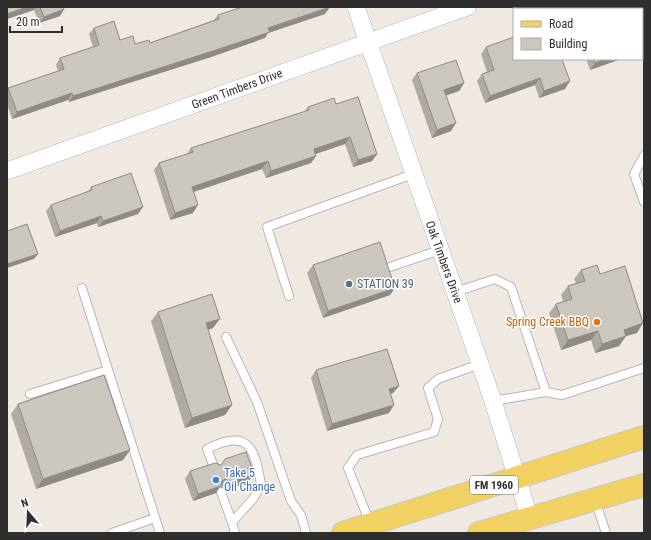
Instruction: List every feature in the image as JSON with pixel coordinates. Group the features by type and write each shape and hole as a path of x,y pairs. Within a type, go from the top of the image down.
{"main road":[{"name":"FM 1960","path":"343,533 644,437"},
{"path":"480,533 595,500 644,484"}],"street":[{"name":"Oak Timbers Drive","path":"356,7 493,401 530,519"},
{"name":"Green Timbers Drive","path":"7,171 467,7"}],"lane":[{"path":"644,156 634,174 644,202"},
{"path":"289,296 267,227 413,174"},
{"path":"390,267 440,250"},
{"path":"455,292 494,279 511,287 546,392"},
{"path":"82,288 160,533"},
{"path":"226,337 256,402 291,501 302,515 306,533"},
{"path":"370,524 348,468 357,455 434,432 438,419 428,388 438,379 480,364"},
{"path":"493,401 546,392 562,395 644,368"},
{"path":"30,394 108,370"},
{"path":"214,467 207,449 221,442 237,440 248,444 254,453 261,485 253,499 232,522"},
{"path":"221,492 235,533"},
{"path":"595,500 606,533"},
{"path":"112,533 155,518"}],"building":[{"path":"7,7 27,7 7,14"},
{"path":"40,7 63,7 64,9 44,17"},
{"path":"242,7 330,7 268,28 270,32 73,96 72,93 17,112 8,88 64,69 60,58 99,45 94,28 114,21 120,40 133,36 135,44 149,40 150,43 219,19 218,15"},
{"path":"644,7 644,46 643,8 634,8"},
{"path":"513,37 513,60 562,60 570,81 544,91 540,78 490,96 482,74 494,70 486,47"},
{"path":"456,60 464,83 444,90 456,123 437,130 417,73"},
{"path":"594,60 602,60 595,63"},
{"path":"358,97 377,154 358,160 350,137 314,149 316,156 271,171 268,161 192,187 198,205 175,213 159,163 193,152 191,148 309,110 308,107 334,98 336,104"},
{"path":"131,173 143,207 103,221 101,216 60,231 51,205 92,190 91,187"},
{"path":"27,224 38,254 7,264 7,231"},
{"name":"STATION 39","path":"380,242 395,288 328,311 313,265"},
{"path":"597,265 600,274 625,266 643,323 624,330 626,336 602,344 598,331 568,340 556,304 572,299 568,286 585,281 581,270"},
{"path":"212,294 220,319 206,323 232,405 192,418 158,312"},
{"path":"387,349 399,386 389,389 394,405 332,424 316,370"},
{"path":"104,375 130,450 43,479 18,404"},
{"name":"Take 5 Oil Change","path":"246,452 254,474 231,482 225,479 222,481 221,486 198,494 190,471 215,463 221,465 225,459"}],"place":[{"name":"STATION 39","path":"349,284"},
{"name":"Spring Creek BBQ","path":"597,322"},
{"name":"Take 5 Oil Change","path":"216,480"}]}
